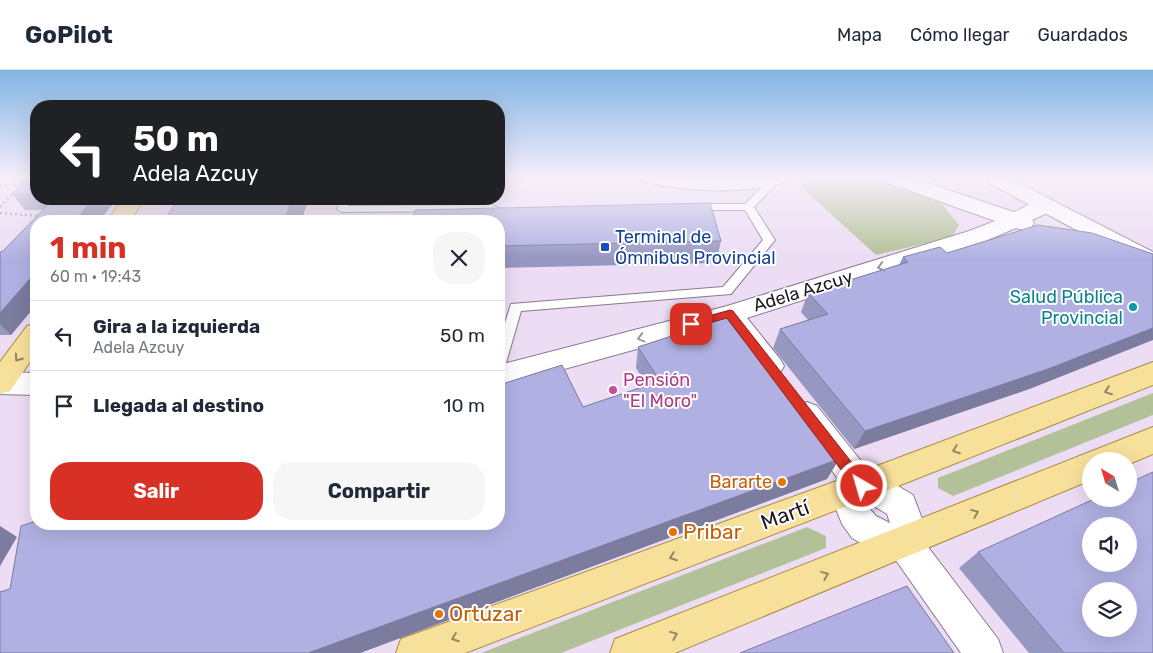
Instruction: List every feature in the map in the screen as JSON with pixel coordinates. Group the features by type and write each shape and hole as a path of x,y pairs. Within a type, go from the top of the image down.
{"main road":[{"path":"0,383 30,341"},
{"name":"Martí","path":"415,653 862,486 1153,373"},
{"path":"1124,452 1153,440"},
{"path":"629,653 1082,470"}],"street":[{"path":"966,205 981,224 977,236"},
{"path":"969,205 1153,268"},
{"path":"1044,206 1153,262"},
{"name":"Adela Azcuy","path":"505,374 730,314 977,236 1044,206"},
{"path":"730,314 862,486 850,504 854,517 871,532 904,543 984,653"},
{"path":"0,383 30,384"}],"lane":[{"path":"343,205 342,209 500,208"},
{"path":"505,343 516,306 727,291 769,240 748,206 679,207"}],"path":[{"path":"0,213 30,216"}],"green space":[{"path":"821,205 943,205 959,225 952,237 876,255"},
{"path":"1153,393 1153,415 953,496 938,488 938,478"},
{"path":"807,527 826,536 826,548 561,653 481,653"}],"building":[{"path":"48,205 88,205 80,215 38,215"},
{"path":"174,205 290,205 286,215 168,215"},
{"path":"617,205 711,205 721,241 505,246 505,215 414,215 415,210"},
{"path":"30,223 30,279 0,313 0,252"},
{"path":"1038,225 1092,233 1153,254 1153,328 1048,369 865,431 780,329 828,314 808,293 908,262 903,257 940,247 947,253"},
{"path":"725,316 742,338 751,335 832,439 825,442 839,459 308,653 0,653 0,592 10,589 21,526 30,523 30,530 505,530 505,383 562,365 583,407 660,381 638,347 690,330 688,328"},
{"path":"1153,472 1153,653 1064,653 978,552 1082,504 1082,508 1138,508 1138,479"},
{"path":"907,586 954,653 740,653"}],"place":[{"name":"Terminal de Ómnibus Provincial","path":"605,247"},
{"name":"Salud Pública Provincial","path":"1133,307"},
{"name":"Pensión \"El Moro\"","path":"613,390"},
{"name":"Bararte","path":"782,482"},
{"name":"Pribar","path":"673,532"},
{"name":"Ortúzar","path":"439,614"}],"route":[{"path":"691,324 730,314 862,486"}]}
